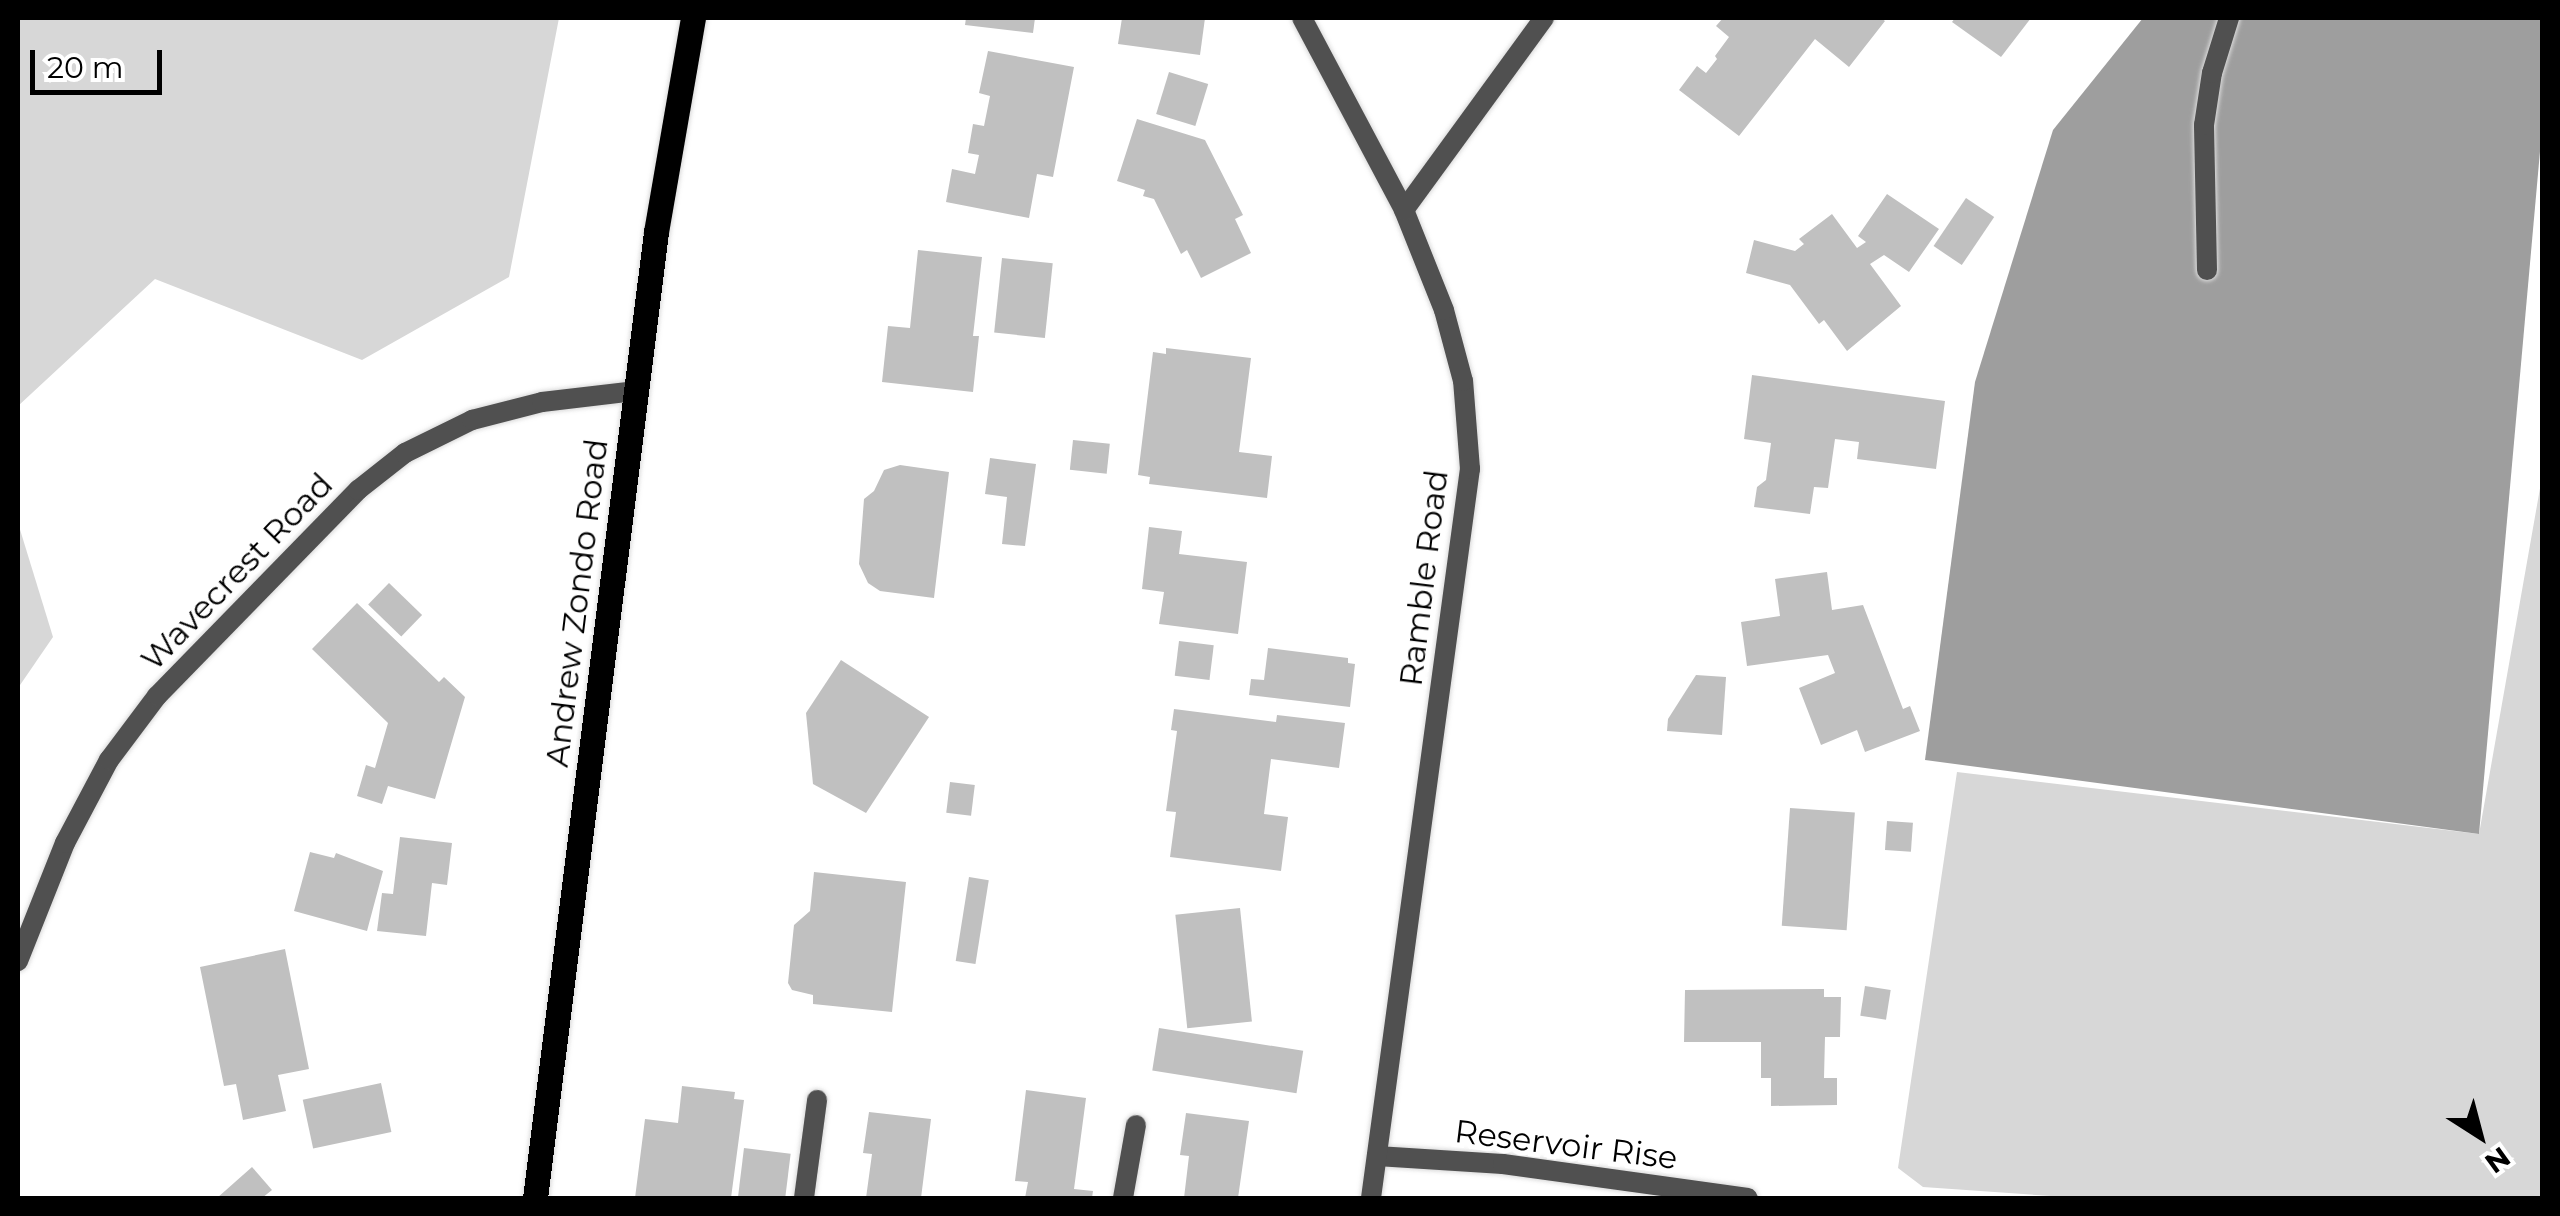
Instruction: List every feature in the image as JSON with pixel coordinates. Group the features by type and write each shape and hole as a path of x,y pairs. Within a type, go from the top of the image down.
{"main road":[{"name":"Andrew Zondo Road","path":"534,1198 656,232 693,18"}],"street":[{"name":"Ramble Road","path":"1302,18 1404,210 1444,310 1463,381 1470,470 1372,1198"},
{"path":"1404,210 1544,18"},
{"path":"2206,270 2204,125 2212,73 2229,18"},
{"name":"Wavecrest Road","path":"18,961 65,844 109,760 170,683 358,490 406,453 472,420 542,402 636,391"},
{"path":"804,1198 818,1100"},
{"path":"1123,1198 1136,1125"},
{"name":"Reservoir Rise","path":"1377,1156 1503,1164 1748,1198"}],"shaded area":[{"path":"18,18 559,18 509,277 362,360 155,279 18,406"},
{"path":"2143,18 2542,18 2542,129 2479,834 1925,760 1975,382 2053,130"},
{"path":"2542,477 2542,1198 2080,1198 1923,1187 1898,1168 1957,772 2479,834"},
{"path":"18,523 53,637 18,688"}],"building":[{"path":"966,18 1035,18 1033,33 965,25"},
{"path":"1122,18 1205,18 1200,55 1118,44"},
{"path":"1723,18 1885,21 1849,67 1815,39 1739,136 1679,90 1697,66 1706,73 1717,59 1715,56 1729,37 1716,26"},
{"path":"1955,18 2031,18 2001,57 1952,22"},
{"path":"988,51 1074,67 1053,177 1037,174 1029,218 946,202 952,169 975,174 979,155 968,153 973,124 984,126 990,96 979,93"},
{"path":"1169,72 1208,84 1195,126 1156,114"},
{"path":"1137,119 1205,140 1243,215 1235,219 1251,253 1201,278 1187,250 1181,254 1154,199 1143,196 1145,190 1117,181"},
{"path":"1887,194 1939,229 1909,272 1884,255 1870,264 1901,306 1847,351 1824,320 1819,324 1790,285 1746,273 1754,240 1795,251 1804,244 1799,239 1832,214 1857,248 1866,242 1858,236"},
{"path":"1966,198 1994,217 1962,265 1934,246"},
{"path":"918,250 982,257 973,336 979,336 973,392 882,382 888,326 910,328"},
{"path":"1002,258 1053,263 1045,338 994,333"},
{"path":"1166,348 1251,358 1239,452 1272,456 1267,498 1149,484 1150,477 1138,475 1153,352 1166,354"},
{"path":"1752,375 1945,401 1936,469 1857,459 1859,442 1835,439 1828,488 1814,487 1810,514 1754,507 1757,487 1766,480 1771,443 1744,439"},
{"path":"1073,440 1110,444 1107,474 1070,470"},
{"path":"990,458 1036,464 1025,546 1002,544 1007,497 985,494"},
{"path":"900,465 949,472 934,598 880,591 868,583 859,564 864,499 874,491 884,470"},
{"path":"1149,527 1182,531 1179,554 1247,562 1238,634 1159,624 1164,592 1142,589"},
{"path":"1827,572 1832,610 1863,605 1903,709 1910,706 1920,731 1865,752 1857,730 1821,745 1799,688 1835,673 1828,655 1747,666 1741,622 1780,616 1775,579"},
{"path":"389,583 422,615 401,637 368,605"},
{"path":"357,603 439,682 444,677 465,697 435,799 388,786 382,804 357,796 366,765 375,768 388,723 312,649"},
{"path":"1179,641 1214,645 1209,680 1175,676"},
{"path":"1268,648 1348,658 1348,663 1355,664 1350,707 1249,695 1251,679 1264,680"},
{"path":"841,660 929,717 866,813 813,784 806,713"},
{"path":"1696,675 1726,677 1722,735 1667,731 1668,719"},
{"path":"1174,709 1276,722 1277,715 1345,723 1339,768 1271,759 1264,814 1288,817 1281,871 1170,857 1176,812 1166,811 1177,731 1171,730"},
{"path":"950,782 975,785 971,816 946,813"},
{"path":"1790,808 1855,813 1847,930 1782,926"},
{"path":"1887,821 1913,823 1911,852 1885,850"},
{"path":"400,837 452,843 447,885 432,883 426,936 377,931 382,893 393,894"},
{"path":"310,852 334,858 336,853 383,871 367,931 294,911"},
{"path":"814,872 906,882 892,1012 813,1004 813,995 792,990 788,983 794,925 810,911"},
{"path":"969,877 989,880 975,964 956,961"},
{"path":"1240,908 1252,1021 1187,1028 1175,915"},
{"path":"285,949 309,1069 278,1075 286,1111 243,1120 236,1084 224,1086 200,967"},
{"path":"1865,986 1891,990 1886,1020 1860,1016"},
{"path":"1824,989 1824,997 1841,997 1840,1037 1825,1037 1824,1078 1837,1078 1837,1105 1771,1106 1771,1078 1761,1078 1761,1042 1684,1042 1685,990"},
{"path":"1159,1028 1303,1051 1296,1093 1152,1070"},
{"path":"381,1083 391,1132 313,1149 303,1100"},
{"path":"682,1086 735,1092 734,1099 744,1100 731,1198 635,1198 645,1119 678,1123"},
{"path":"1026,1090 1086,1098 1074,1189 1093,1191 1092,1198 1025,1198 1028,1182 1015,1181"},
{"path":"869,1112 931,1119 921,1198 866,1198 872,1154 863,1153"},
{"path":"1186,1113 1249,1121 1238,1198 1184,1198 1189,1156 1180,1155"},
{"path":"744,1148 791,1154 785,1198 738,1198"},
{"path":"252,1167 272,1190 262,1198 217,1198"}]}
